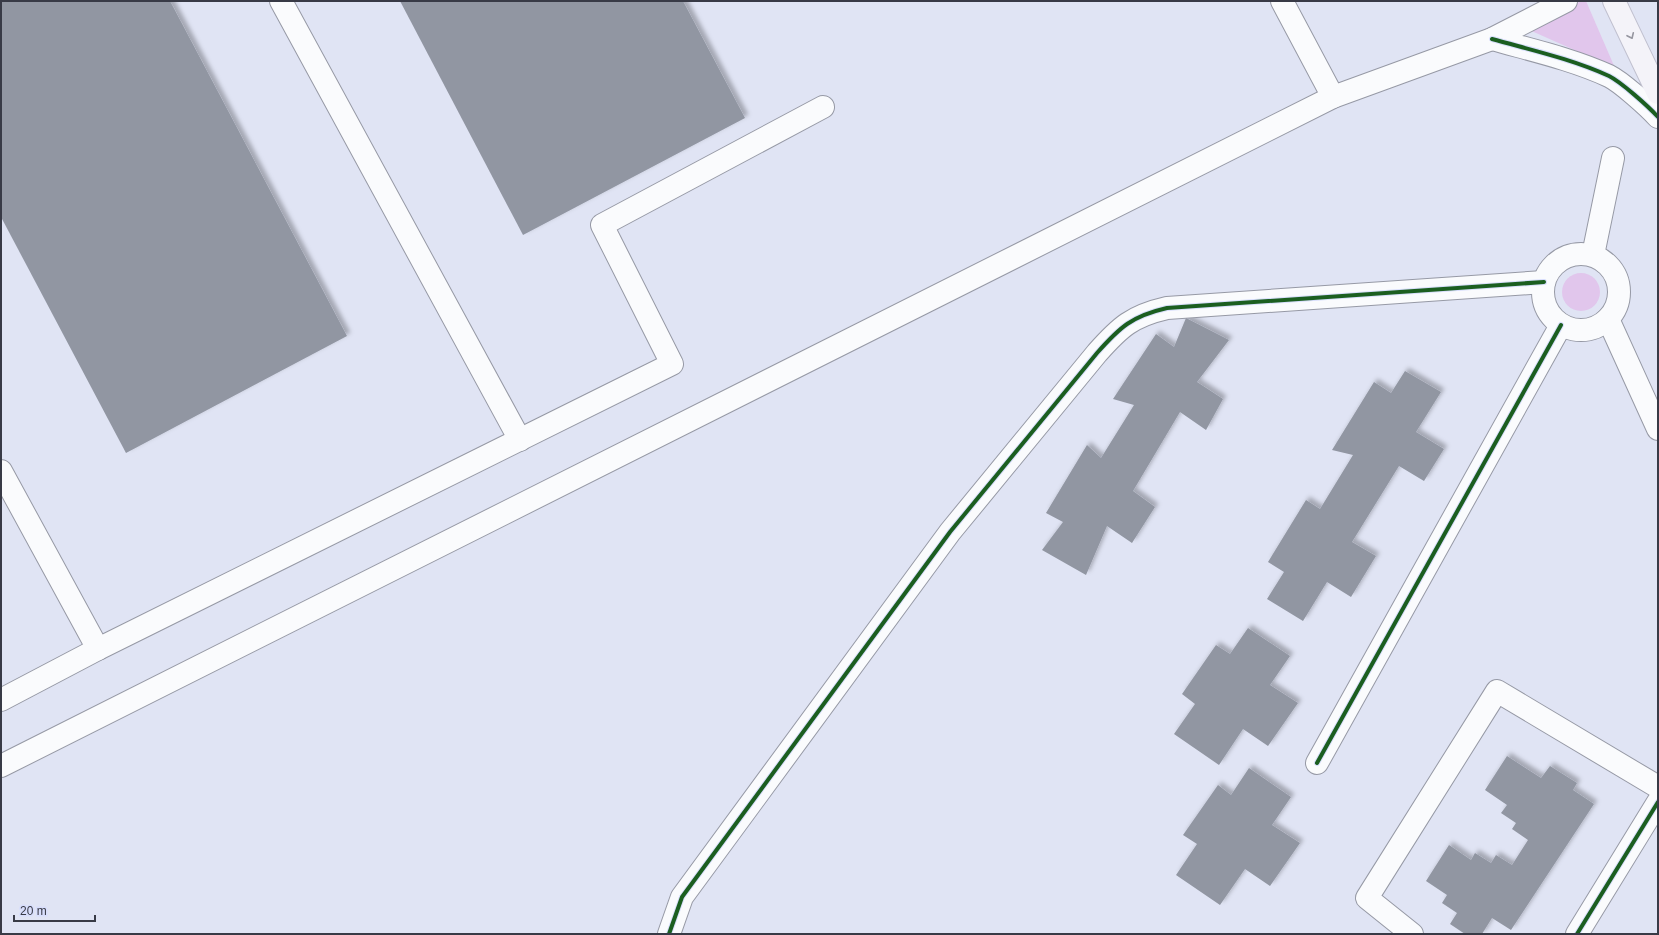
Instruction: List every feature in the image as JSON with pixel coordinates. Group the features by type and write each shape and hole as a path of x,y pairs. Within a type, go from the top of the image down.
{"main road":[{"path":"1614,1 1658,93"}],"street":[{"path":"281,1 520,440"},
{"path":"1282,1 1333,98"},
{"path":"1,766 1333,98 1492,39 1566,1"},
{"path":"1492,39 1562,59 1610,77 1650,108 1658,117"},
{"path":"1,700 98,649 672,364 602,225 823,107"},
{"path":"1593,256 1613,158"},
{"path":"1581,254 1593,256 1604,262 1613,271 1618,283 1620,296 1616,308 1608,319 1598,327 1586,330 1573,330 1561,325 1551,317 1545,307 1542,295 1544,282 1549,271 1557,262 1568,256 1581,254"},
{"path":"669,934 682,897 950,532 1097,353 1113,335 1130,321 1148,312 1167,308 1544,282"},
{"path":"1608,319 1658,429"},
{"path":"1316,763 1561,325"},
{"path":"1,471 98,649"},
{"path":"1412,934 1367,898 1497,691 1658,787"},
{"path":"1577,934 1658,802"}],"shaded area":[{"path":"1581,1 1586,1 1615,68 1527,29"},
{"path":"1577,273 1585,273 1595,278 1599,285 1599,299 1595,306 1585,311 1577,311 1567,306 1565,303 1562,296 1562,288 1567,278 1570,276"}],"building":[{"path":"1,1 170,1 347,336 126,453 1,217"},
{"path":"400,1 683,1 745,118 523,235"},
{"path":"1186,318 1229,340 1197,382 1223,399 1206,430 1180,412 1133,491 1155,507 1132,543 1107,526 1086,575 1042,550 1063,522 1046,513 1087,445 1101,458 1134,405 1113,399 1156,334 1174,347"},
{"path":"1405,371 1441,392 1416,432 1444,449 1424,481 1399,466 1352,542 1376,556 1351,597 1327,582 1303,621 1267,599 1284,572 1268,562 1306,500 1320,509 1353,455 1332,450 1374,382 1391,393"},
{"path":"1248,628 1290,656 1270,685 1298,703 1268,746 1243,729 1219,765 1174,734 1195,704 1182,694 1216,645 1230,654"},
{"path":"1507,756 1541,778 1550,766 1577,783 1573,790 1594,804 1511,930 1492,918 1482,934 1465,934 1450,924 1457,913 1442,903 1447,895 1426,881 1449,845 1471,860 1475,853 1491,863 1496,855 1512,865 1528,840 1512,829 1516,823 1501,813 1507,805 1485,790"},
{"path":"1249,768 1291,797 1272,825 1300,843 1270,886 1245,869 1220,905 1176,875 1197,844 1183,835 1218,785 1231,795"}],"cycle path":[{"path":"1492,39 1566,60 1609,76 1620,83 1658,117"},
{"path":"669,934 682,897 950,532 1097,353 1120,329 1136,319 1167,308 1544,282"},
{"path":"1317,763 1561,325"},
{"path":"1577,934 1658,802"}]}
